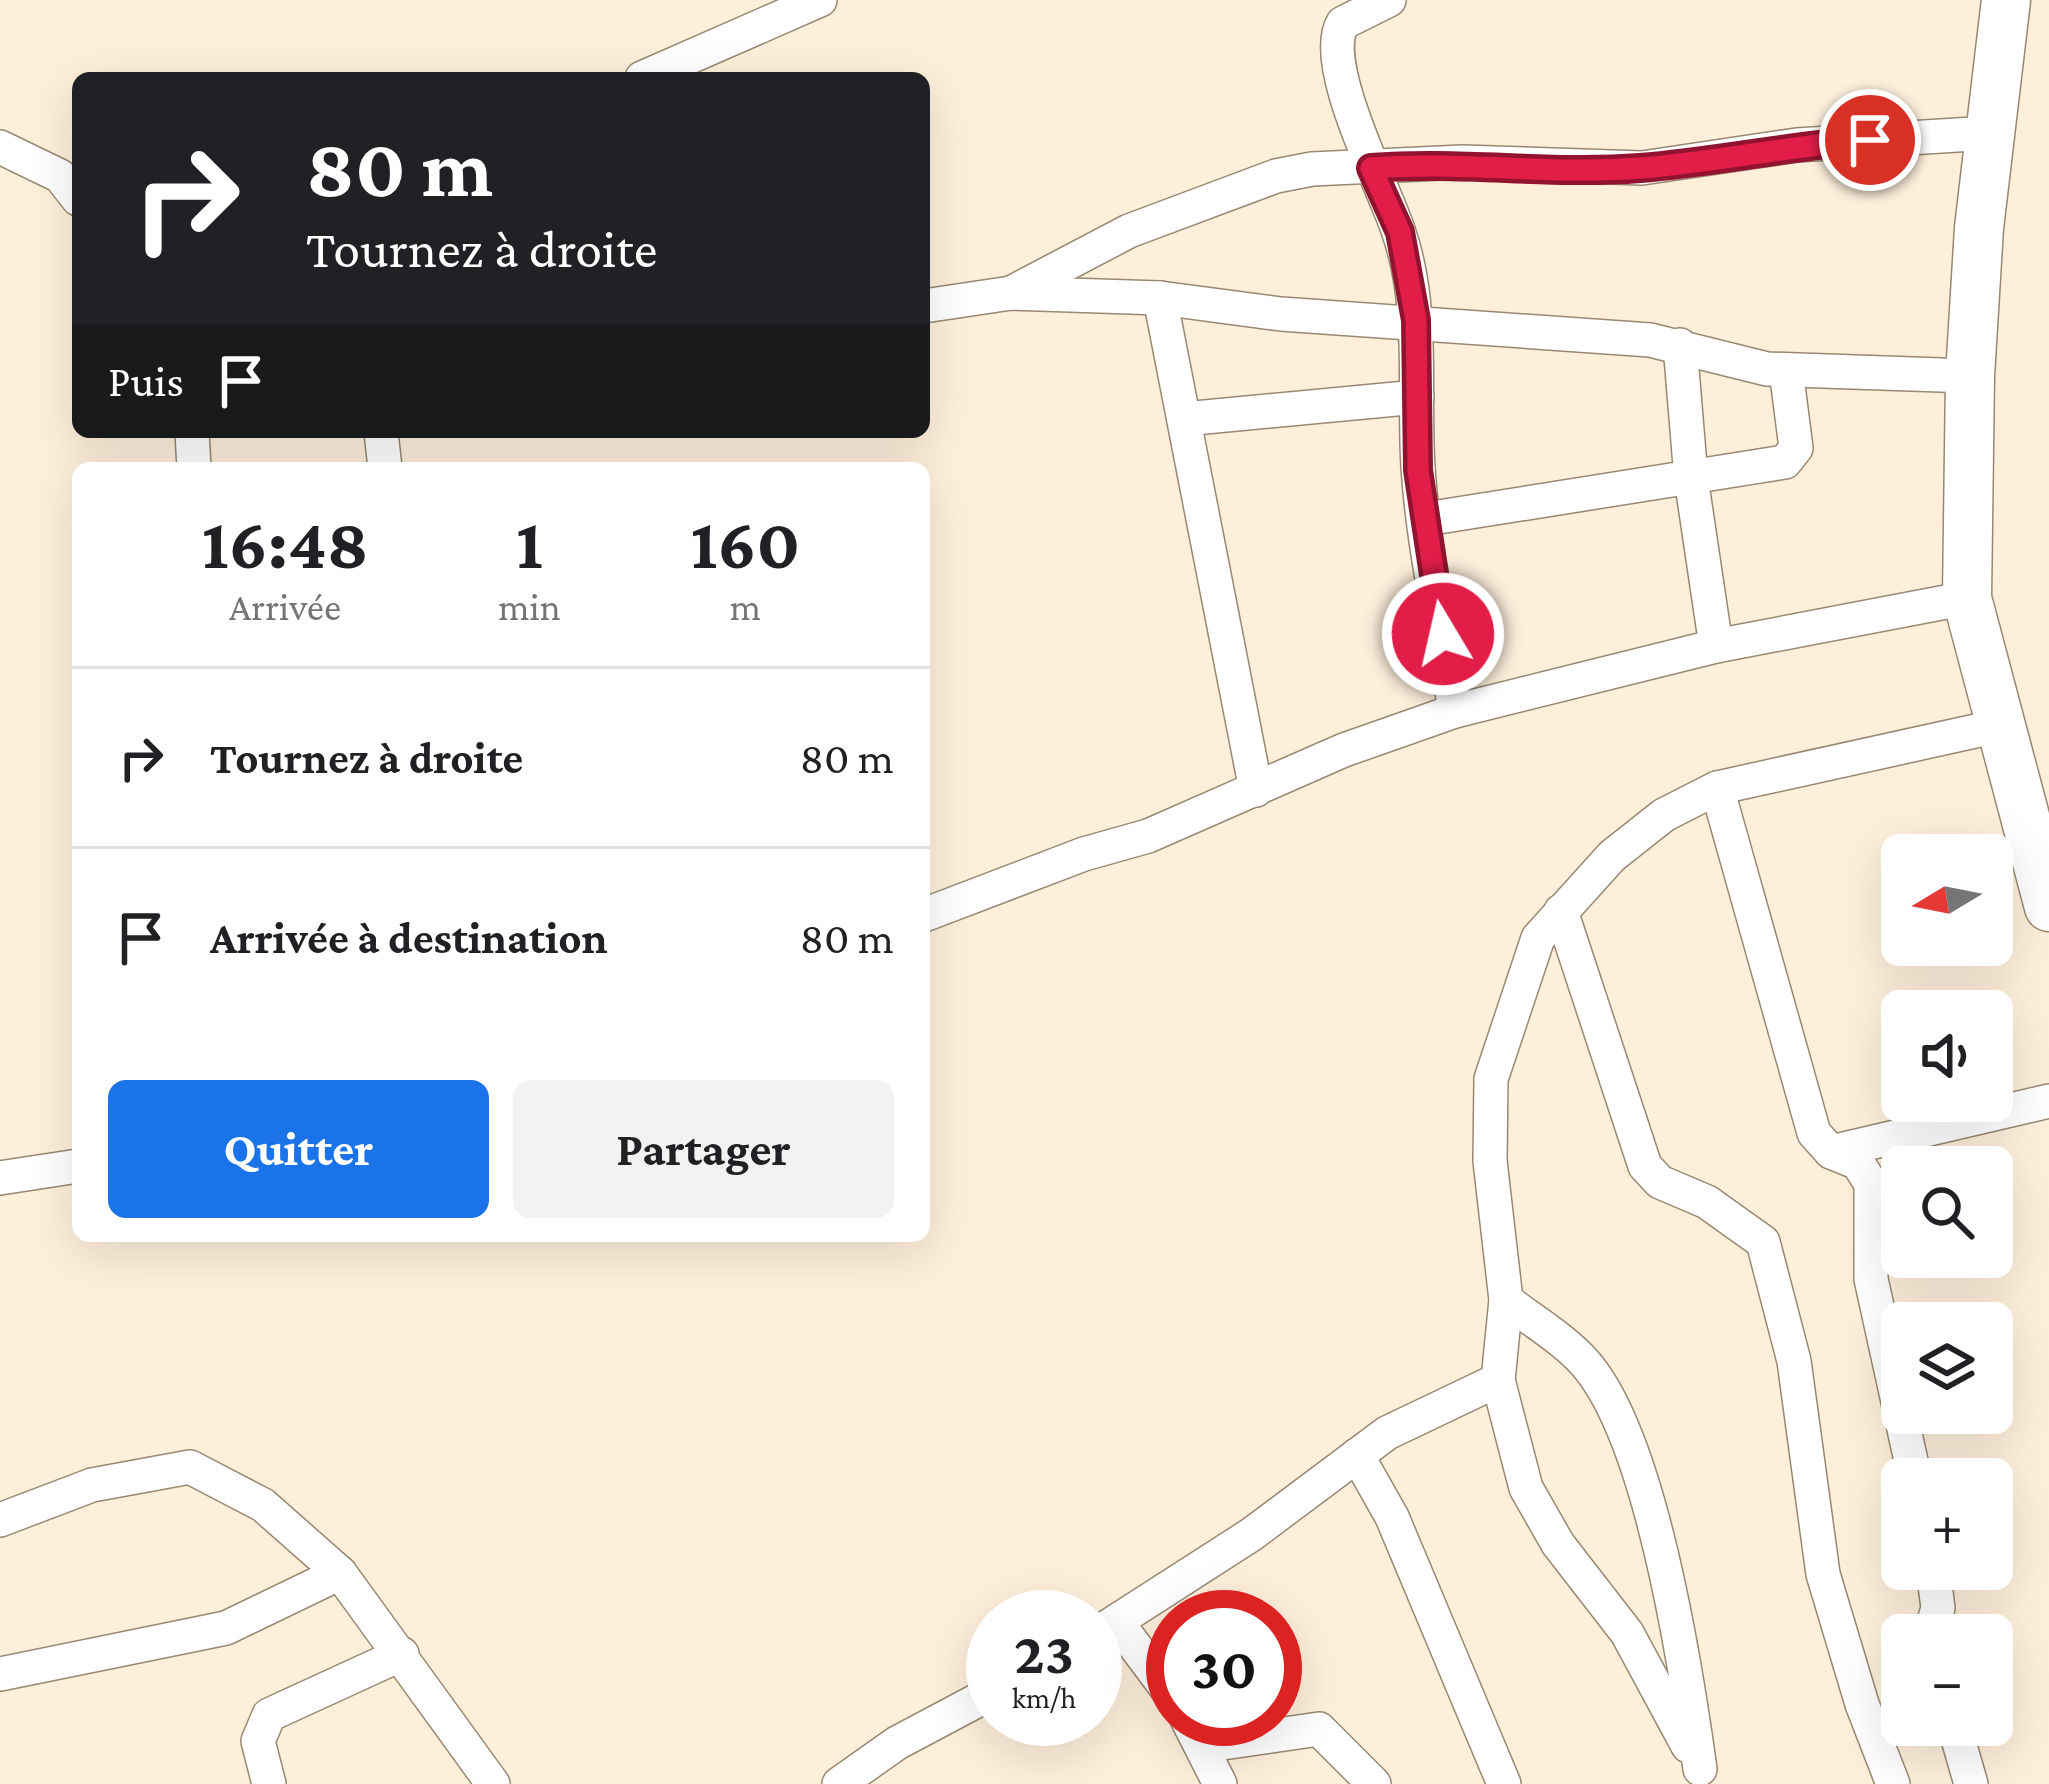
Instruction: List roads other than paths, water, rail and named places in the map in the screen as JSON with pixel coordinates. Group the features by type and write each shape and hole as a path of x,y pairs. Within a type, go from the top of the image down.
{"street":[{"path":"656,72 820,0"},
{"path":"1389,0 1343,23 1336,33 1335,51 1371,168 1400,232 1416,320 1426,519 1455,711"},
{"path":"2006,0 1989,133 1970,376 1967,598 2049,908"},
{"path":"1011,293 1129,231 1276,176 1462,162 1642,168 1797,145 1989,133"},
{"path":"0,147 60,176 72,191"},
{"path":"930,305 1011,293 1160,298 1281,314 1416,320 1681,345 1786,370 1970,376"},
{"path":"1160,298 1256,790"},
{"path":"1681,345 1691,478 1716,646"},
{"path":"1426,519 1794,458 1786,370"},
{"path":"1184,419 1417,397"},
{"path":"930,913 1148,836 1344,750 1455,711 1716,646 1967,598"},
{"path":"1705,1776 1628,1633 1540,1515 1526,1488 1498,1380 1506,1300 1490,1161 1490,1079 1538,938 1612,856 1646,828 1717,788 1998,726"},
{"path":"1717,788 1814,1132 1831,1152 1858,1163 1870,1184 1871,1279 1910,1458"},
{"path":"1561,911 1645,1166 1660,1182 1707,1202 1763,1242 1794,1361 1823,1574 1862,1705 1893,1784"},
{"path":"1831,1152 2049,1101"},
{"path":"0,1178 72,1167"},
{"path":"1506,1300 1585,1361 1619,1424 1657,1538 1705,1776"},
{"path":"1122,1618 1252,1534 1387,1433 1498,1380"},
{"path":"1357,1455 1392,1517 1504,1784"},
{"path":"0,1520 92,1485 190,1467 263,1505 340,1573 493,1784"},
{"path":"0,1674 226,1628 340,1573"},
{"path":"1122,1644 1146,1669"},
{"path":"269,1784 258,1741 269,1715 402,1654"},
{"path":"838,1784 897,1743 966,1706"},
{"path":"1302,1730 1319,1729 1374,1784"},
{"path":"1201,1746 1220,1784"},
{"path":"1960,1746 1971,1784"}]}
